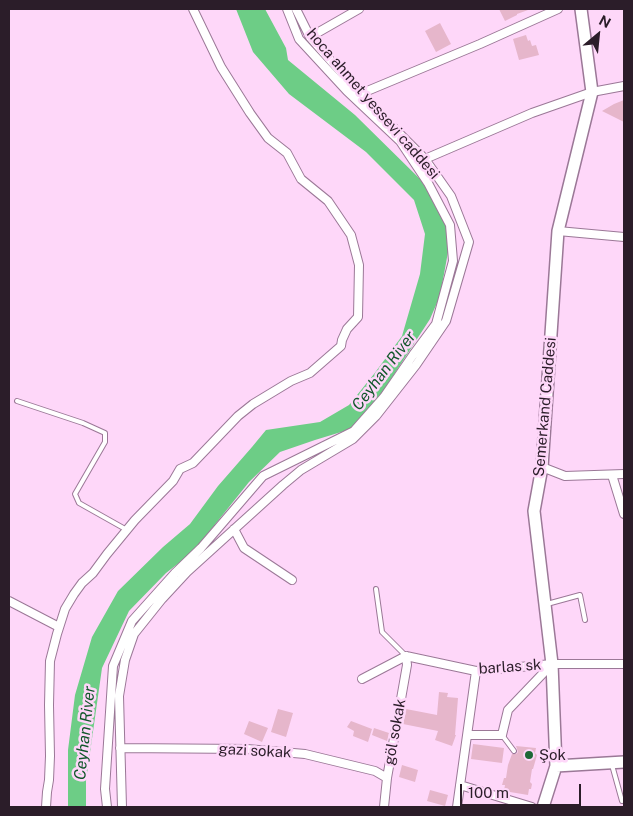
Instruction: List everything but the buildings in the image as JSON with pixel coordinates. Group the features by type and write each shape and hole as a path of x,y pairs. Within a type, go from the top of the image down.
{"street":[{"path":"46,807 50,756 50,661 65,609 74,594 82,583 93,574 127,530 173,481 180,469 193,463 238,416 269,394 291,381 310,373 336,351 341,346 348,328 358,316 359,265 351,235 328,201 301,179 287,153 268,138 250,113 221,67 193,9"},
{"path":"107,807 105,789 113,666 132,621 175,573 201,548 263,476 354,431 384,397 436,324 453,261 450,226 428,183 400,141 298,39 288,9"},
{"name":"hoca ahmet yessevi caddesi","path":"122,807 119,696 124,660 134,634 187,572 234,529 301,470 353,439 376,416 416,365 446,321 469,242 451,196 424,159 360,94 310,37 296,9"},
{"path":"310,37 359,9"},
{"path":"360,94 558,9"},
{"name":"Semerkand Caddesi","path":"544,807 556,766 552,664 534,511 542,467 558,231 592,92 581,9"},
{"path":"424,159 532,113 592,92 624,86"},
{"path":"558,231 624,237"},
{"path":"542,467 565,476 624,474"},
{"path":"612,475 624,514"},
{"path":"234,529 244,548 292,580"},
{"path":"9,601 59,627"},
{"path":"362,679 406,656"},
{"name":"barlas sk","path":"406,656 476,671 552,664"},
{"name":"göl sokak","path":"384,807 407,665 406,656"},
{"path":"552,664 624,664"},
{"name":"barlas sk","path":"502,735 508,710 552,664"},
{"path":"457,807 476,671"},
{"path":"468,735 502,735"},
{"name":"gazi sokak","path":"120,748 247,749 305,754 375,771 388,778"},
{"path":"556,766 624,762"},
{"path":"460,785 532,807"}],"lane":[{"path":"16,401 83,423 105,433 105,442 75,494 79,504 127,530"},
{"path":"376,589 382,632 406,656"},
{"path":"545,605 580,595 585,620"},
{"path":"502,735 514,750"},
{"path":"611,762 622,801"}],"water":[{"name":"Ceyhan River","path":"236,9 265,9 286,48 288,60 355,115 421,180 444,217 450,241 440,296 430,319 378,399 351,429 280,452 249,482 193,552 166,573 129,611 102,668 86,781 86,807 68,807 68,750 75,695 92,637 118,591 163,547 190,524 218,486 266,430 320,422 349,405 402,336 420,274 425,234 414,200 366,152 289,94 253,52"}],"place":[{"name":"Şok","path":"529,755"}]}
